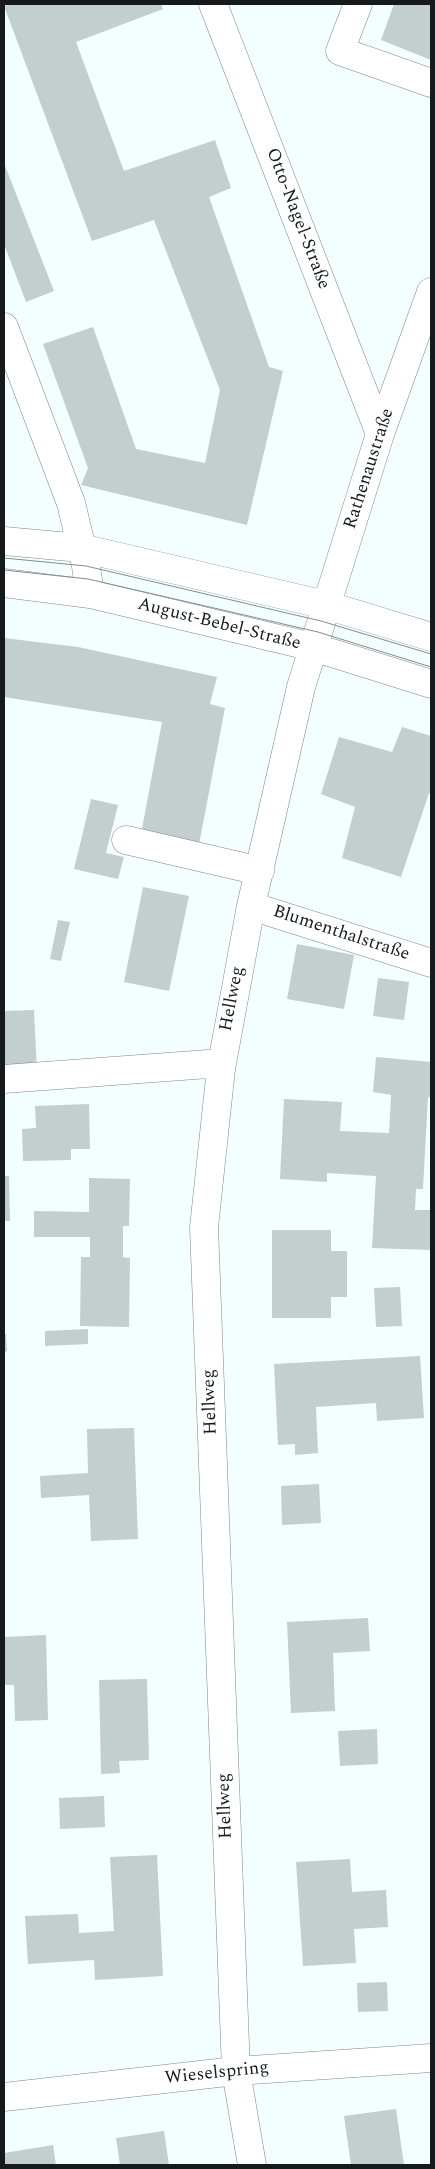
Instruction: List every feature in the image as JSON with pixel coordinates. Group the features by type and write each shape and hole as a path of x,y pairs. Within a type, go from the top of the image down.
{"street":[{"name":"Otto-Nagel-Straße","path":"213,4 380,434"},
{"path":"358,4 340,51 431,83"},
{"name":"Rathenaustraße","path":"313,647 380,434 431,292"},
{"path":"4,327 71,503 90,594"},
{"path":"4,542 81,548 326,605 431,637"},
{"name":"August-Bebel-Straße","path":"4,583 90,594 313,647 431,684"},
{"name":"Hellweg","path":"252,2165 236,2071 204,1227 222,1062 251,906 301,687 313,647"},
{"path":"126,840 260,871"},
{"name":"Blumenthalstraße","path":"251,906 431,963"},
{"path":"4,1079 222,1062"},
{"name":"Wieselspring","path":"4,2097 236,2071 431,2058"}],"building":[{"path":"11,4 161,4 163,9 76,42 124,171 215,140 231,188 209,197 269,367 283,371 247,525 81,485 88,468 43,344 93,327 136,449 205,463 220,390 154,220 92,241 4,6"},
{"path":"394,4 431,4 431,60 381,40"},
{"path":"4,163 54,291 26,302 4,244"},
{"path":"4,638 78,647 217,677 210,704 225,708 198,850 140,839 162,722 4,697"},
{"path":"402,727 431,736 431,794 429,793 401,877 342,858 355,807 321,794 339,737 392,752"},
{"path":"91,799 118,805 106,853 124,857 118,879 74,869"},
{"path":"143,887 189,896 169,991 124,982"},
{"path":"58,920 70,922 61,961 50,959"},
{"path":"297,944 354,955 344,1009 287,999"},
{"path":"378,978 409,982 404,1020 373,1016"},
{"path":"34,1010 37,1072 4,1073 4,1011"},
{"path":"376,1057 431,1062 431,1098 428,1097 423,1189 416,1189 415,1210 431,1210 431,1250 372,1248 376,1176 327,1173 327,1182 280,1179 284,1099 342,1102 340,1131 389,1133 391,1095 373,1092"},
{"path":"89,1104 90,1149 71,1149 71,1160 23,1161 22,1129 36,1128 35,1106"},
{"path":"4,1176 9,1176 10,1221 4,1221"},
{"path":"89,1178 130,1179 129,1226 123,1226 123,1257 130,1258 129,1327 80,1326 81,1257 90,1257 90,1237 34,1237 34,1211 89,1212"},
{"path":"272,1230 331,1230 331,1251 347,1251 347,1297 331,1297 331,1318 272,1318"},
{"path":"400,1287 402,1326 376,1327 374,1288"},
{"path":"88,1329 88,1344 45,1346 45,1331"},
{"path":"4,1334 6,1334 7,1351 4,1352"},
{"path":"420,1356 424,1418 377,1421 376,1403 316,1407 318,1453 295,1455 295,1444 278,1445 274,1364"},
{"path":"134,1428 138,1539 91,1541 89,1495 41,1498 40,1476 88,1473 87,1429"},
{"path":"319,1484 321,1523 282,1525 281,1486"},
{"path":"368,1618 370,1651 333,1653 335,1711 291,1713 287,1622"},
{"path":"46,1635 48,1720 15,1721 14,1685 4,1685 4,1637"},
{"path":"147,1679 149,1760 119,1761 120,1773 101,1774 99,1680"},
{"path":"377,1729 378,1764 340,1766 338,1731"},
{"path":"104,1796 105,1827 60,1829 59,1798"},
{"path":"157,1855 163,1976 95,1980 94,1960 28,1964 25,1916 78,1914 79,1933 114,1931 110,1857"},
{"path":"350,1859 352,1892 386,1890 388,1927 354,1929 356,1963 303,1966 296,1862"},
{"path":"387,1982 388,2011 358,2012 357,1983"},
{"path":"396,2109 404,2165 351,2165 344,2116"},
{"path":"164,2131 169,2165 120,2165 116,2138"},
{"path":"53,2145 56,2165 4,2165 4,2153"}],"tram line":[{"path":"4,558 86,566 321,621 431,654"},
{"path":"4,570 88,579 318,632 431,667"}]}
